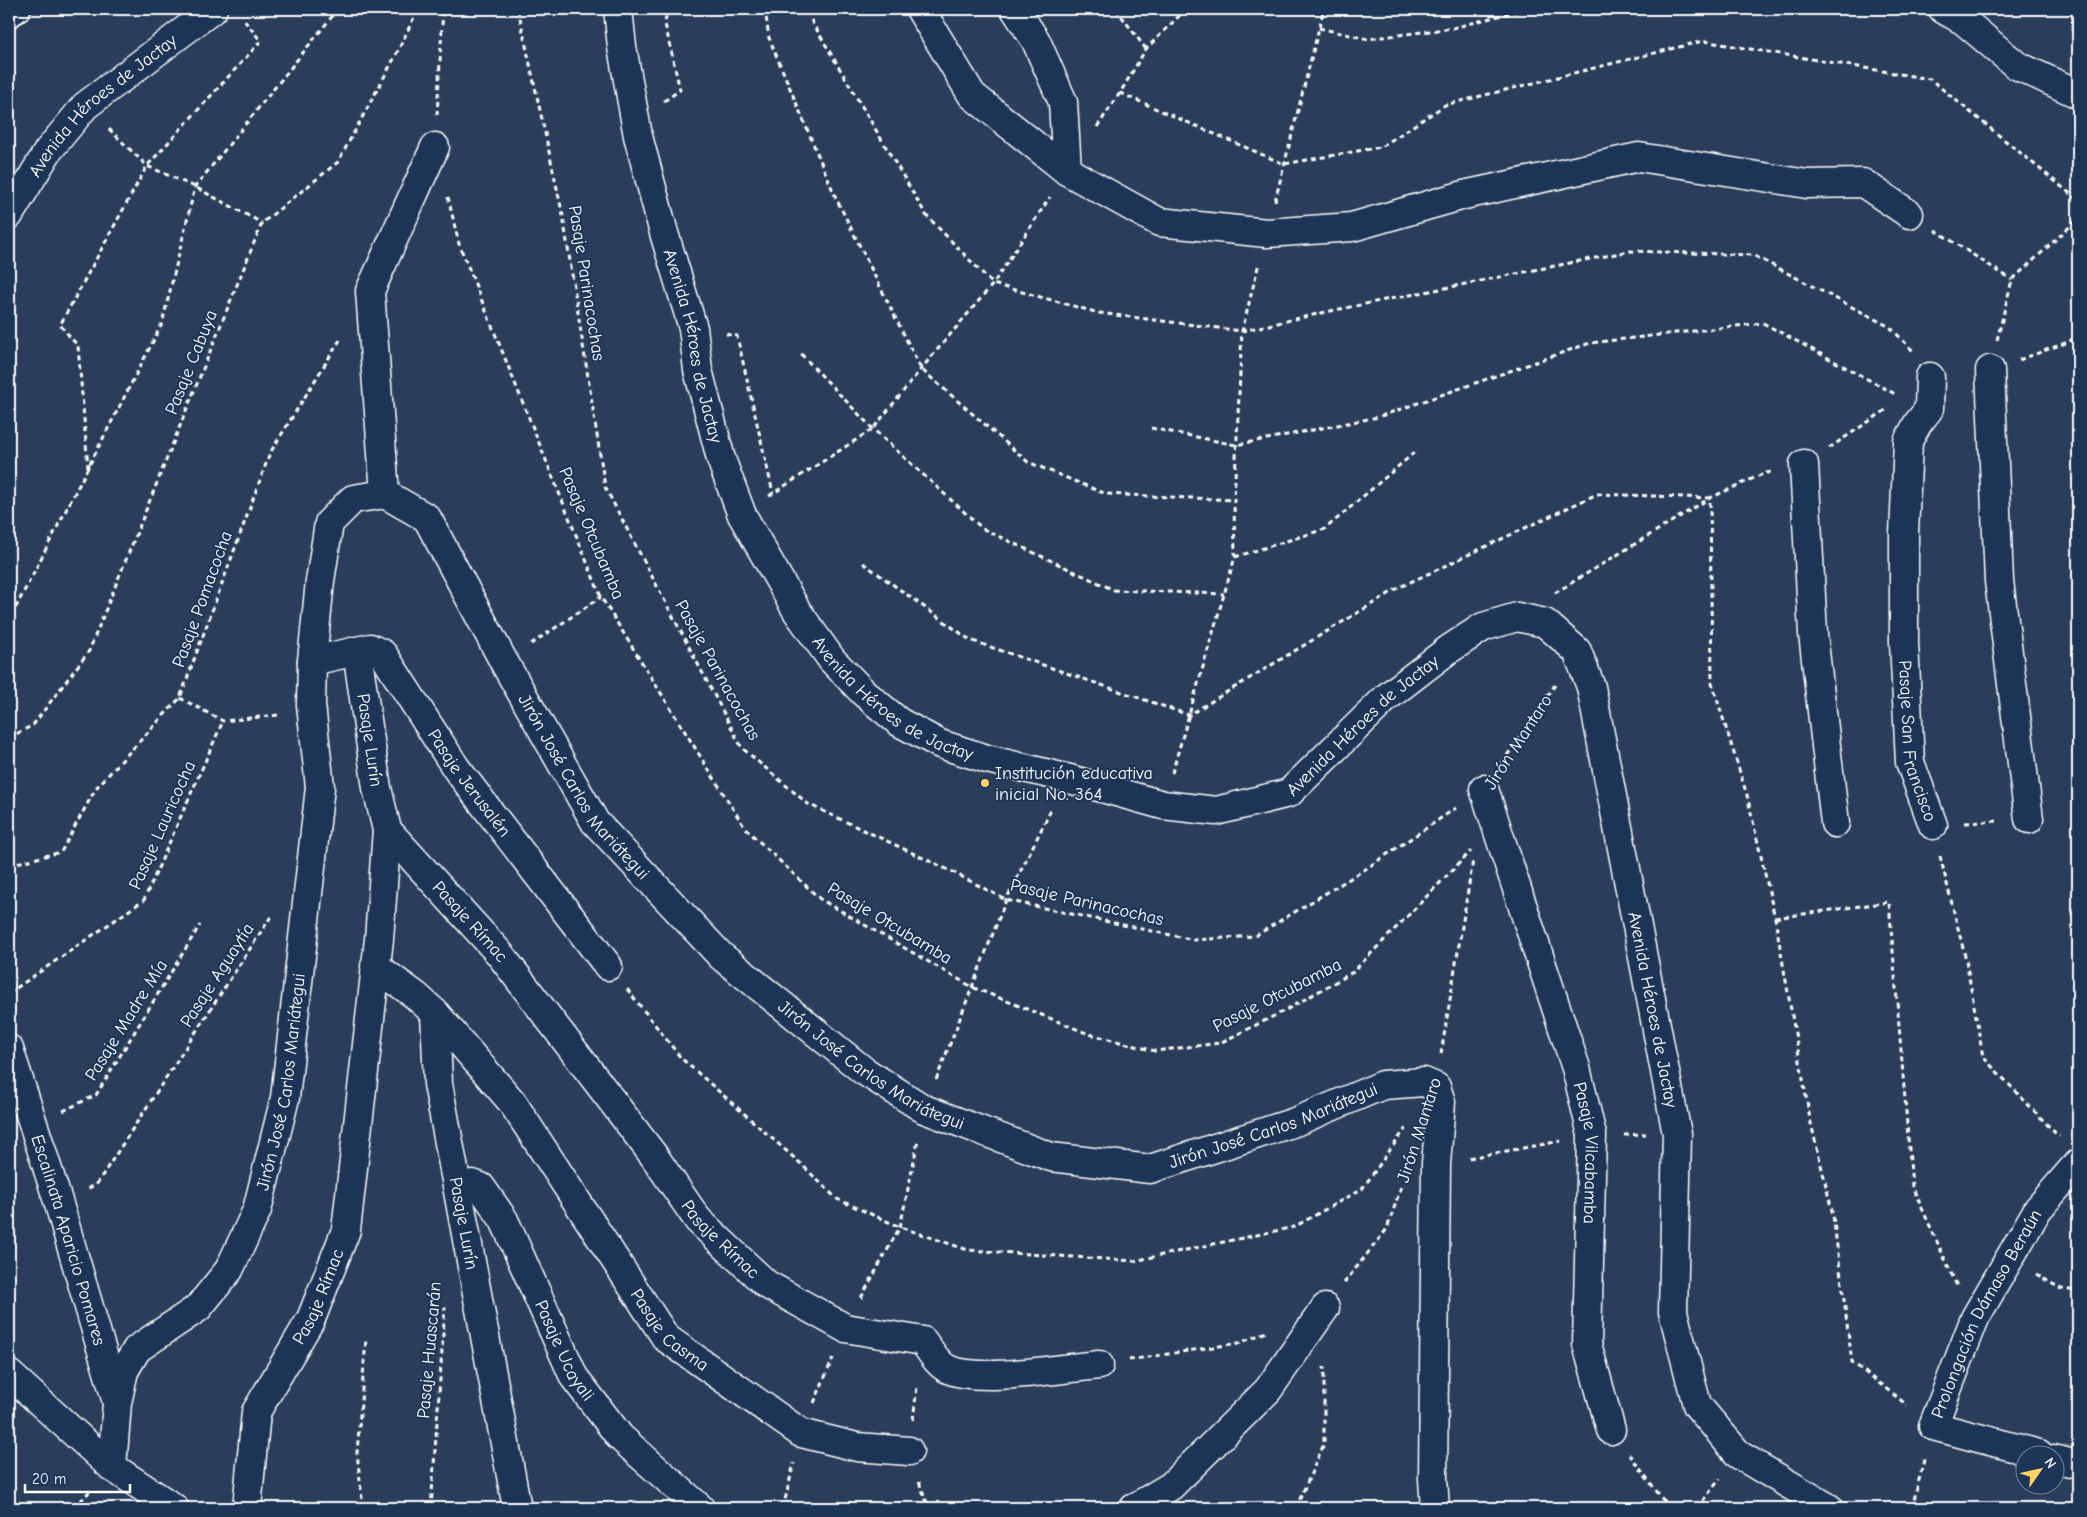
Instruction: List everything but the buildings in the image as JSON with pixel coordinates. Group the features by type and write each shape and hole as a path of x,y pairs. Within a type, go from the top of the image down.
{"street":[{"path":"9,15 18,9"},
{"name":"Avenida Héroes de Jactay","path":"9,215 48,151 85,106 213,9"},
{"name":"Avenida Héroes de Jactay","path":"618,9 622,47 638,136 664,233 693,328 698,370 719,450 742,515 797,611 832,660 864,693 899,722 940,744 987,759 1066,778 1163,805 1216,811 1289,793 1387,697 1448,650 1483,627 1517,617 1545,623 1577,651 1591,687 1677,1134 1673,1312 1697,1405 1739,1455 1829,1508"},
{"path":"920,9 972,95 1068,170 1159,222 1267,233 1352,227 1464,195 1639,157 1807,184 1863,184 1909,214"},
{"path":"1015,9 1036,41 1063,102 1068,170"},
{"path":"1943,9 1964,21 2016,65 2078,94"},
{"path":"385,494 370,291 435,147"},
{"path":"1990,370 1999,581 2029,819"},
{"name":"Pasaje San Francisco","path":"1930,377 1929,409 1918,423 1908,441 1904,534 1904,642 1910,762 1933,825"},
{"path":"1804,464 1813,634 1835,824"},
{"name":"Jirón José Carlos Mariátegui","path":"112,1467 118,1403 124,1371 137,1348 198,1308 229,1270 257,1210 285,1098 320,787 311,705 312,661 329,523 353,499 385,494 427,518 504,662 595,822 608,836 721,956 864,1071 924,1109 1051,1157 1150,1169 1295,1122 1383,1085 1424,1082 1436,1087"},
{"name":"Pasaje Jerusalén","path":"312,661 370,648 383,654 456,768 608,966"},
{"name":"Pasaje Lurín","path":"357,651 377,788 387,830"},
{"name":"Pasaje Vilcabamba","path":"1484,789 1576,1068 1592,1135 1587,1344 1611,1430"},
{"name":"Pasaje Rímac","path":"247,1508 256,1412 311,1320 346,1230 379,939 387,830"},
{"name":"Pasaje Rímac","path":"387,830 499,953 654,1156 698,1220 766,1284 845,1328 923,1341 944,1367 965,1374 984,1376 1099,1365"},
{"path":"375,966 415,995 435,1013"},
{"name":"Pasaje Lurín","path":"435,1013 438,1084 517,1508"},
{"name":"Pasaje Casma","path":"435,1013 512,1102 666,1338 801,1433 857,1447 909,1451"},
{"name":"Escalinata Aparicio Pomares","path":"9,1049 58,1201 118,1403"},
{"path":"1435,1508 1433,1479 1436,1164 1441,1102 1436,1087"},
{"name":"Prolongación Dámaso Beraún","path":"1933,1426 1975,1318 2071,1153"},
{"name":"Pasaje Ucayali","path":"459,1194 472,1184 481,1186 504,1220 574,1377 620,1436 700,1508"},
{"path":"1113,1508 1138,1506 1171,1486 1268,1390 1325,1308"},
{"path":"9,1374 112,1467 174,1508"},
{"path":"1933,1426 2014,1448"},
{"path":"2064,1462 2078,1465"}],"path":[{"path":"9,614 16,607 162,324 195,187 338,9"},
{"name":"Pasaje Cabuya","path":"9,738 33,724 88,651 262,223 338,162 396,55 418,9"},
{"path":"435,147 443,9"},
{"name":"Pasaje Parinacochas","path":"518,9 563,216 605,487 742,748 808,804 953,872 1006,900 1194,940 1255,936 1364,870 1484,789"},
{"path":"666,110 663,101 680,90 666,24 667,9"},
{"path":"764,9 769,38 836,198 920,369 1028,462 1037,466 1106,494 1234,500"},
{"path":"1116,9 1146,48"},
{"path":"742,515 873,429 920,369 993,284 1120,93 1146,48 1186,9"},
{"path":"1163,805 1235,557 1234,500 1242,331 1324,11 1312,9"},
{"path":"1319,28 1367,39 1453,28 1525,9"},
{"path":"88,468 78,346 60,325 147,166 261,41 240,15"},
{"path":"1120,93 1284,164 1381,147 1445,105 1703,41 1930,79 2078,200"},
{"path":"85,106 147,166 195,187 262,223"},
{"name":"Pasaje Otcubamba","path":"447,195 459,244 601,597 745,828 820,899 972,987 1089,1034 1155,1051 1220,1043 1284,1011 1352,972 1475,847"},
{"path":"1909,214 2012,280"},
{"path":"1990,370 2012,280 2078,219"},
{"path":"1151,428 1236,446 1378,416 1590,343 1763,323 1903,399"},
{"path":"693,328 737,336 774,493"},
{"name":"Pasaje Pomacocha","path":"9,865 61,852 96,788 180,698 270,453 340,340"},
{"path":"802,354 873,429 983,529 1114,590 1224,594"},
{"path":"1235,557 1325,529 1415,452"},
{"path":"1189,715 1400,587 1597,494 1710,498 1712,683 1747,795 1775,918 1810,1119 1833,1216 1852,1362 1933,1426"},
{"path":"863,563 970,640 1189,715"},
{"path":"504,662 601,597"},
{"name":"Jirón Mantaro","path":"1484,789 1577,651"},
{"path":"180,698 223,721 283,714 311,705"},
{"name":"Pasaje Lauricocha","path":"9,993 144,900 223,721"},
{"path":"1933,825 2029,819"},
{"name":"Pasaje San Francisco","path":"1933,825 1966,960 1983,1057 2071,1153"},
{"name":"Jirón Mantaro","path":"1436,1087 1475,847"},
{"path":"1775,918 1888,902 1912,1186 1950,1274 1975,1318"},
{"name":"Pasaje Aguaytía","path":"58,1201 96,1185 274,913"},
{"name":"Pasaje Madre Mía","path":"34,1126 96,1095 200,925"},
{"path":"1436,1164 1592,1135 1677,1134"},
{"name":"Jirón Mantaro","path":"1325,1308 1387,1229 1405,1176"},
{"path":"2010,1258 2061,1289 2078,1291"},
{"name":"Pasaje Huascarán","path":"431,1508 446,1300"},
{"path":"363,1508 357,1453 366,1339"},
{"name":"Prolongación Dámaso Beraún","path":"1912,1508 1933,1426"},
{"path":"1611,1430 1669,1508"},
{"path":"1613,1508 1620,1508"}],"place":[{"name":"Institución educativa inicial No. 364","path":"985,783"}]}
